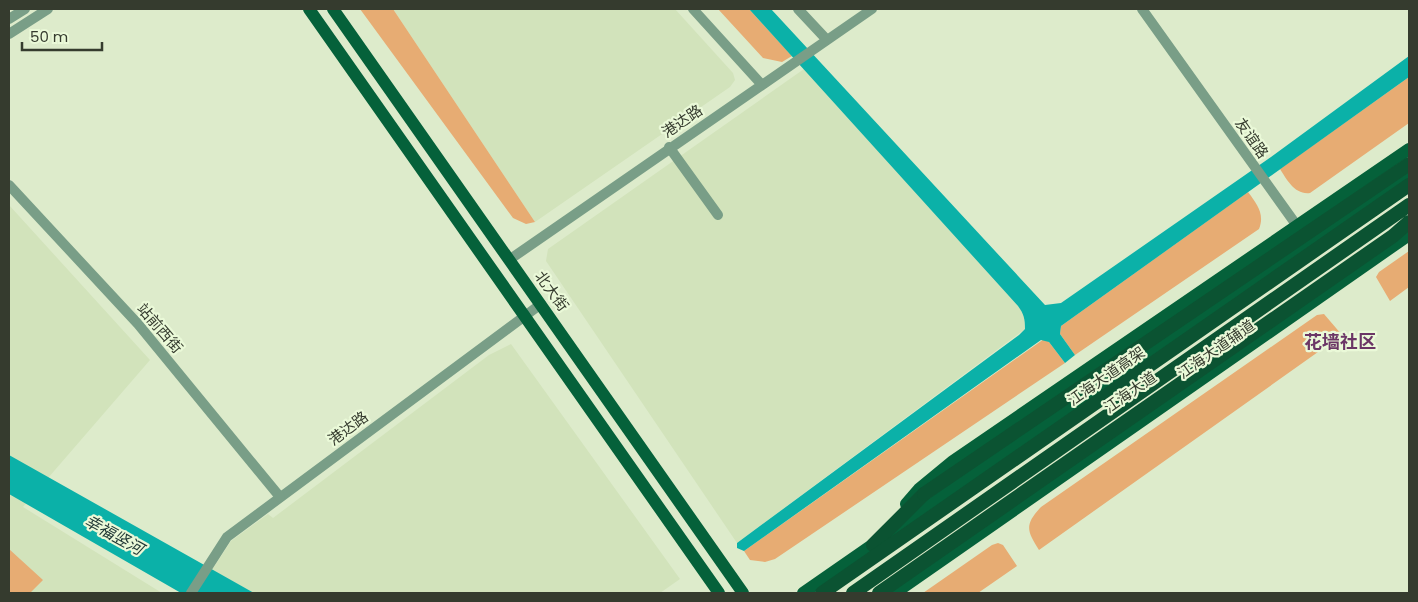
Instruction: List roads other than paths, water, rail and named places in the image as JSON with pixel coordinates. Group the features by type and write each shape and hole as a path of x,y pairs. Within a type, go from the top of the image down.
{"highway":[{"path":"873,545 921,492 1409,164"},
{"name":"江海大道高架","path":"822,593 1409,185"},
{"path":"853,593 1409,206"},
{"path":"880,593 1393,236 1409,222"}],"main road":[{"path":"309,9 526,315 719,593"},
{"name":"北大街","path":"333,9 744,593"},
{"path":"921,492 953,461 1409,149"},
{"name":"江海大道","path":"803,593 1409,172"},
{"name":"江海大道","path":"869,593 1409,217"},
{"name":"江海大道辅道","path":"894,593 1409,235"}],"street":[{"path":"9,20 25,9"},
{"path":"9,34 48,9"},
{"path":"693,9 762,85"},
{"path":"798,9 827,40"},
{"name":"港达路","path":"509,260 669,147 872,9"},
{"name":"友谊路","path":"1142,9 1339,283"},
{"path":"669,147 718,215"},
{"name":"站前西街","path":"9,185 138,324 280,497"},
{"name":"港达路","path":"191,593 227,537 541,304"}],"water":[{"path":"749,9 771,9 1045,305 1061,303 1271,157 1409,56 1409,77 1061,326 1060,334 1075,355 1065,363 1049,342 1041,340 744,551 737,548 737,543 1025,329 1024,317 1018,306"},
{"name":"幸福竖河","path":"9,455 254,593 181,593 9,494"}],"district":[{"name":"花墙社区","path":"1340,341"}]}
